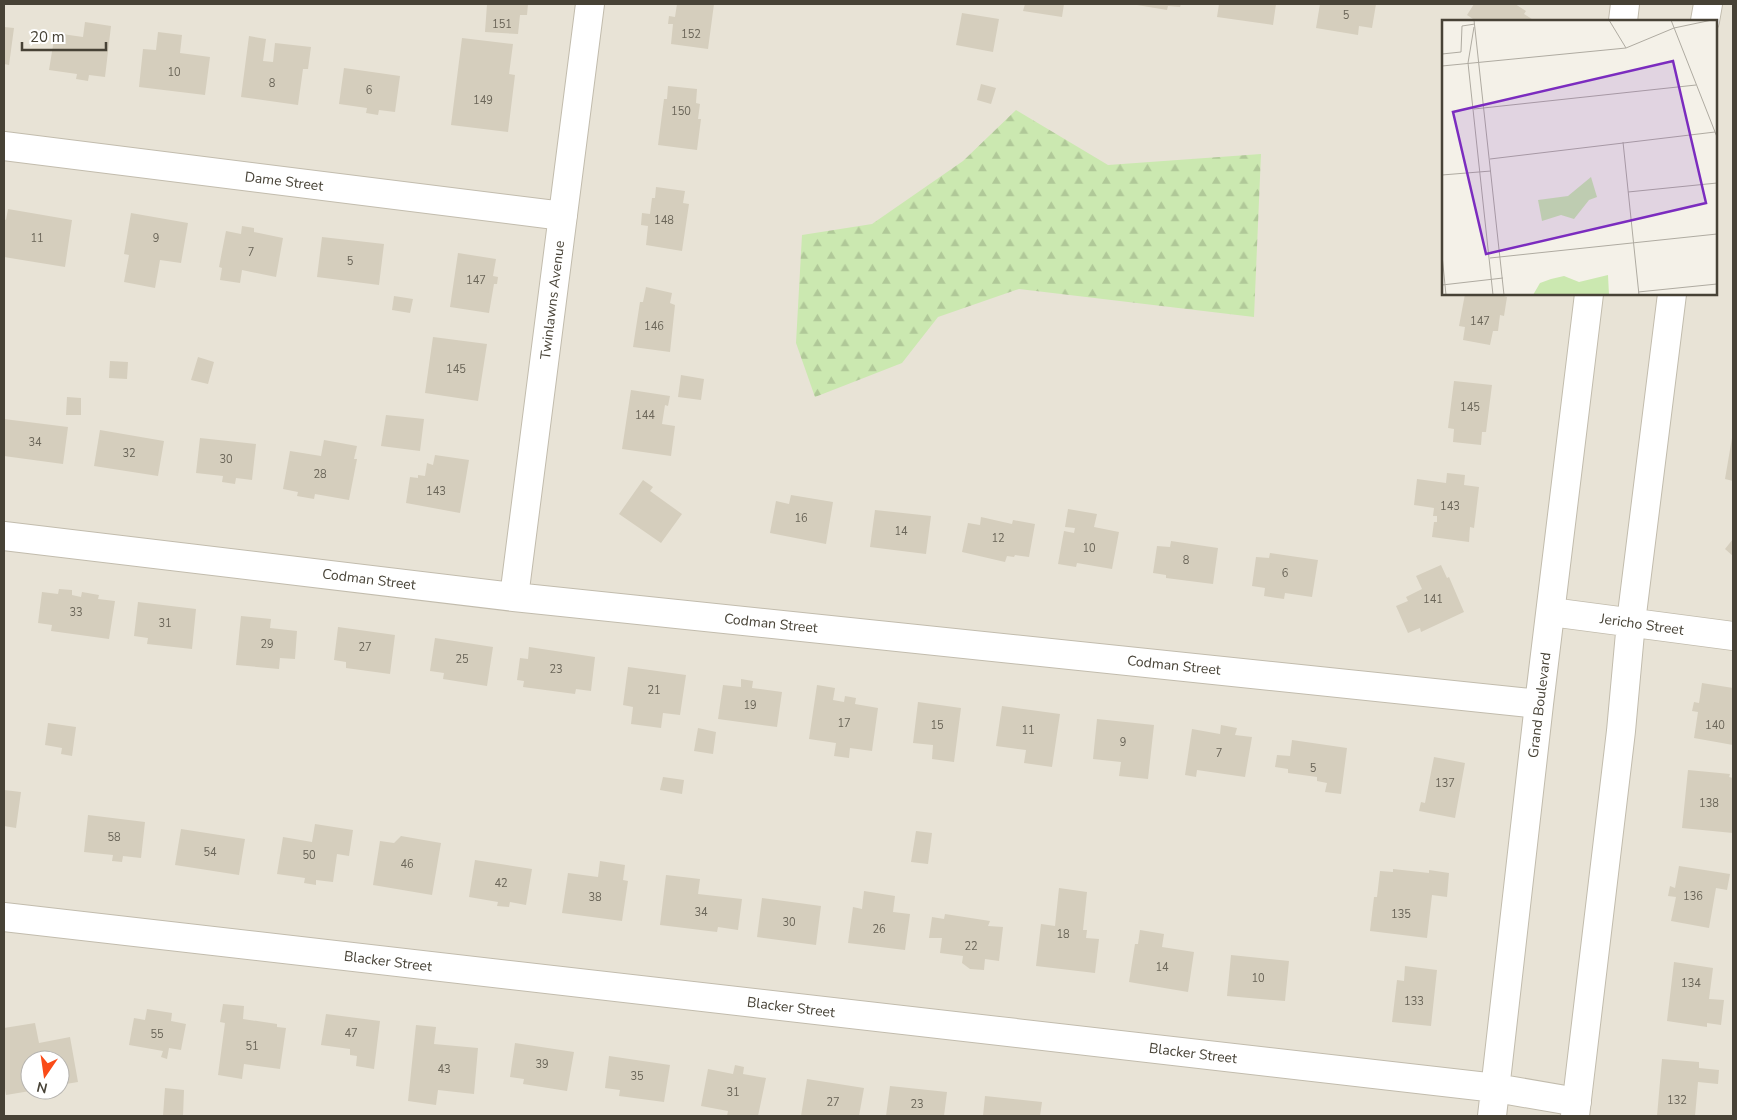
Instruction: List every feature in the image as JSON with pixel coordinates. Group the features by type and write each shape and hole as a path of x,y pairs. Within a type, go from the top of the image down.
{"street":[{"name":"Twinlawns Avenue","path":"514,597 590,4"},
{"path":"1622,20 1625,4"},
{"path":"1705,20 1708,4"},
{"name":"Dame Street","path":"4,146 563,216"},
{"name":"Grand Boulevard","path":"1492,1116 1539,704 1589,295"},
{"path":"1576,1109 1621,731 1631,622 1672,295"},
{"name":"Codman Street","path":"4,536 514,597 1539,704"},
{"name":"Jericho Street","path":"1551,612 1733,636"},
{"name":"Blacker Street","path":"4,917 1496,1088 1576,1109"}],"shaded area":[{"path":"4,4 1733,4 1733,1116 4,1116"}],"green space":[{"path":"1016,110 1108,165 1261,154 1254,317 1019,289 938,317 902,363 815,397 796,343 802,235 872,224 963,161"}],"building":[{"path":"487,4 528,4 527,15 520,15 518,34 485,32"},
{"path":"677,4 714,4 708,49 671,44 673,24 668,24 669,16 675,17"},
{"path":"1025,4 1064,4 1062,17 1023,11"},
{"path":"1131,4 1181,4 1180,7 1168,6 1167,10"},
{"path":"1219,4 1276,4 1273,25 1217,17"},
{"path":"1320,4 1376,4 1372,28 1359,26 1358,35 1316,28"},
{"path":"1474,4 1515,4 1526,11 1524,14 1533,20 1474,20 1467,15"},
{"path":"962,13 999,19 993,52 956,45"},
{"path":"85,22 111,26 105,77 89,75 88,81 76,79 77,74 49,70 55,33 83,37"},
{"path":"4,27 14,28 9,65 4,64"},
{"path":"158,32 182,35 180,53 210,57 205,95 139,87 143,49 156,50"},
{"path":"249,36 266,39 263,61 273,62 275,43 311,47 308,69 303,69 298,105 241,97"},
{"path":"462,38 513,44 509,74 515,75 508,132 451,125"},
{"path":"344,68 400,76 395,112 379,110 378,115 366,113 367,108 339,104"},
{"path":"981,84 996,88 991,104 977,100"},
{"path":"668,86 697,89 696,103 700,104 698,119 701,119 697,150 658,145 664,99 667,99"},
{"path":"656,187 685,191 683,203 689,204 682,251 646,245 648,226 641,225 642,213 650,214 652,198 655,198"},
{"path":"8,209 72,220 65,267 4,257 4,219 6,220"},
{"path":"131,213 188,223 181,263 160,260 155,288 124,282 129,255 124,254"},
{"path":"242,226 254,228 254,232 283,238 276,277 242,270 240,283 220,280 222,268 219,267 226,231 241,234"},
{"path":"322,237 384,244 379,285 317,277"},
{"path":"458,253 496,259 493,276 498,277 497,284 494,284 489,313 450,307"},
{"path":"646,287 672,293 670,303 675,305 670,352 633,347 640,302 643,302"},
{"path":"1465,295 1501,295 1507,297 1504,316 1500,315 1498,331 1493,331 1490,345 1463,340 1465,327 1459,326"},
{"path":"394,296 413,299 410,313 392,310"},
{"path":"433,337 487,344 478,401 425,393"},
{"path":"198,357 214,362 208,384 191,380"},
{"path":"110,361 128,362 127,379 109,378"},
{"path":"681,375 704,379 701,400 678,397"},
{"path":"1454,381 1492,385 1486,432 1482,432 1481,445 1453,442 1454,429 1448,428"},
{"path":"631,390 670,396 668,406 665,405 662,424 675,426 671,456 622,449"},
{"path":"67,397 81,398 81,415 66,415"},
{"path":"386,415 424,419 420,451 381,446"},
{"path":"4,419 68,427 63,464 4,456"},
{"path":"100,430 164,441 158,476 94,466"},
{"path":"200,438 256,444 252,480 236,478 235,484 222,482 223,476 196,473"},
{"path":"1733,438 1733,481 1725,479"},
{"path":"324,440 357,446 354,459 357,459 349,500 315,494 314,499 297,496 298,492 283,489 290,451 321,456"},
{"path":"435,455 469,460 460,513 406,503 410,477 418,478 418,475 425,476 427,463 433,465"},
{"path":"1447,473 1465,475 1464,485 1479,487 1474,528 1470,527 1469,542 1432,537 1434,522 1437,522 1437,516 1433,516 1434,508 1414,505 1417,479 1446,483"},
{"path":"643,480 653,487 650,491 682,514 661,543 619,514"},
{"path":"791,495 833,502 826,544 770,533 776,501 789,504"},
{"path":"1068,509 1097,514 1094,527 1119,532 1112,569 1077,563 1076,567 1058,564 1064,531 1074,533 1075,528 1065,527"},
{"path":"875,510 931,516 926,554 870,547"},
{"path":"981,517 1012,524 1013,520 1035,524 1029,557 1007,556 1005,562 962,552 968,523 980,525"},
{"path":"1733,539 1733,556 1725,549"},
{"path":"1171,541 1218,548 1213,584 1166,578 1166,575 1153,573 1157,546 1170,547"},
{"path":"1270,553 1318,560 1312,597 1285,593 1284,599 1264,596 1265,588 1252,586 1256,557 1269,558"},
{"path":"1441,565 1447,578 1449,577 1464,612 1421,632 1420,628 1408,633 1396,606 1408,601 1406,597 1422,589 1416,576"},
{"path":"59,589 72,590 72,595 81,597 82,592 99,595 98,599 115,601 109,639 51,631 52,625 38,623 42,592 58,594"},
{"path":"138,602 196,609 192,649 147,644 148,638 134,636"},
{"path":"241,616 271,619 270,628 297,631 295,659 280,658 279,669 236,665"},
{"path":"338,627 395,635 390,674 346,668 346,662 334,660"},
{"path":"435,638 493,647 487,686 443,679 444,673 430,671"},
{"path":"529,647 595,657 591,691 576,689 575,694 523,687 524,681 517,680 520,658 528,659"},
{"path":"628,667 686,675 680,715 663,713 661,728 631,724 633,707 623,705"},
{"path":"741,679 753,681 752,688 782,692 777,727 718,719 723,685 741,687"},
{"path":"1702,683 1733,688 1733,745 1694,738 1698,712 1692,711 1694,702 1699,703"},
{"path":"817,685 835,688 833,700 844,702 845,696 856,698 855,704 878,708 872,751 850,748 849,758 834,756 836,743 809,739"},
{"path":"918,702 961,708 954,762 932,759 933,745 913,743"},
{"path":"1002,706 1060,714 1052,767 1024,763 1026,750 996,746"},
{"path":"1097,719 1154,725 1148,779 1119,776 1121,762 1093,759"},
{"path":"48,723 76,727 72,756 61,754 62,748 45,745"},
{"path":"1221,725 1237,728 1235,735 1252,737 1245,777 1197,770 1196,777 1185,775 1192,729 1220,734"},
{"path":"698,728 716,732 713,754 694,751"},
{"path":"1292,740 1347,748 1341,794 1325,792 1327,783 1317,781 1317,777 1288,773 1288,769 1275,767 1277,755 1290,756"},
{"path":"1434,757 1465,763 1455,818 1419,811 1421,802 1425,803"},
{"path":"1688,770 1730,774 1729,777 1733,778 1733,833 1682,828"},
{"path":"663,777 684,780 682,794 660,790"},
{"path":"4,790 21,792 16,828 4,826"},
{"path":"88,815 145,822 141,858 123,856 122,862 112,861 113,855 84,852"},
{"path":"315,824 353,830 349,856 337,854 333,882 316,880 316,885 304,883 305,878 277,874 283,837 312,842"},
{"path":"181,829 245,839 239,875 175,865"},
{"path":"916,831 932,833 928,864 911,862"},
{"path":"401,836 441,843 432,895 373,885 380,841 394,843"},
{"path":"475,860 532,869 526,905 510,902 509,907 497,906 498,902 469,897"},
{"path":"600,861 625,865 623,880 628,881 622,921 562,913 568,873 598,877"},
{"path":"1679,866 1730,874 1727,890 1716,888 1709,928 1671,921 1676,897 1668,896 1670,886 1675,888"},
{"path":"1393,869 1429,873 1429,870 1449,873 1447,897 1432,895 1427,938 1370,931 1374,897 1377,897 1380,871 1393,872"},
{"path":"666,875 700,879 698,894 742,899 738,930 718,927 717,932 660,925"},
{"path":"1059,888 1087,892 1083,930 1087,930 1086,938 1099,939 1095,973 1036,966 1041,924 1055,926"},
{"path":"864,891 895,896 893,912 910,914 905,950 848,943 853,907 862,909"},
{"path":"762,898 821,906 816,945 757,937"},
{"path":"945,914 990,921 988,926 1003,927 999,961 985,959 984,970 970,969 962,963 963,956 940,953 942,938 929,938 932,917 944,919"},
{"path":"1140,930 1164,934 1162,947 1194,952 1188,992 1129,982 1135,944 1138,944"},
{"path":"1231,955 1289,961 1285,1001 1227,996"},
{"path":"1674,962 1713,968 1709,999 1724,1000 1721,1025 1707,1023 1707,1027 1667,1021"},
{"path":"1405,966 1437,970 1431,1026 1392,1022 1397,980 1404,981"},
{"path":"223,1004 244,1006 243,1019 277,1024 277,1027 286,1028 280,1069 244,1064 242,1079 218,1075 225,1023 220,1022"},
{"path":"147,1009 172,1013 171,1021 186,1024 181,1050 169,1048 167,1059 161,1057 163,1051 129,1045 134,1018 145,1020"},
{"path":"326,1014 380,1021 374,1069 356,1066 357,1056 350,1055 350,1049 321,1045"},
{"path":"35,1023 39,1043 70,1037 78,1082 70,1083 70,1050 20,1050 20,1093 6,1095 4,1082 4,1028"},
{"path":"416,1025 436,1027 434,1044 478,1048 474,1094 438,1090 436,1105 408,1101"},
{"path":"515,1043 574,1052 567,1091 523,1084 524,1079 510,1077"},
{"path":"609,1056 670,1065 664,1102 619,1096 620,1090 605,1088"},
{"path":"1662,1059 1699,1062 1699,1068 1719,1070 1718,1084 1698,1082 1695,1116 1657,1116"},
{"path":"735,1065 744,1067 743,1074 766,1078 758,1116 727,1116 728,1111 701,1106 708,1069 733,1074"},
{"path":"807,1079 864,1088 859,1116 801,1116"},
{"path":"890,1086 947,1092 944,1116 886,1116"},
{"path":"165,1088 184,1090 183,1116 163,1116"},
{"path":"985,1096 1042,1102 1040,1116 983,1116"}]}
